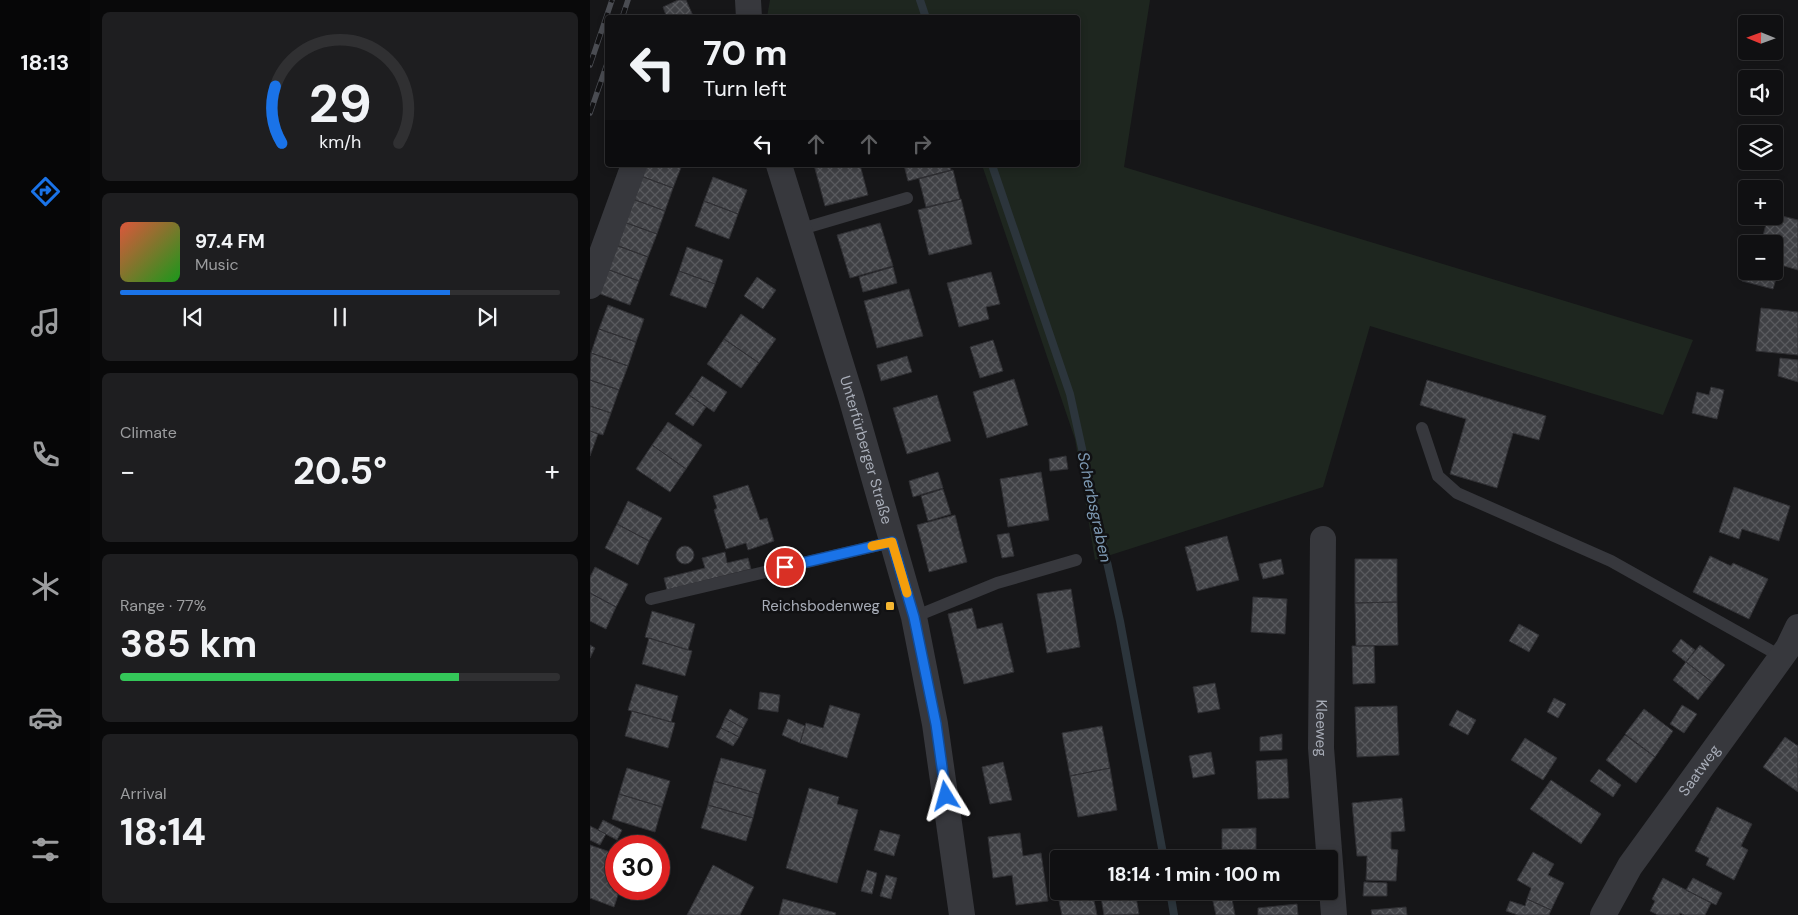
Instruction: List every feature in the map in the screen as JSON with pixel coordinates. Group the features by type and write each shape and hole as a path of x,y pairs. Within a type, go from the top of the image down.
{"street":[{"path":"748,0 750,15"},
{"path":"590,286 633,167"},
{"name":"Unterfürberger Straße","path":"780,167 851,397 914,617 936,724 962,915"},
{"name":"Kleeweg","path":"1323,539 1321,748 1334,915"},
{"name":"Saatweg","path":"1603,915 1630,866 1782,657 1798,627"}],"lane":[{"path":"798,230 907,198"},
{"path":"1422,428 1438,476 1457,493 1611,561 1782,657"},
{"path":"651,599 892,542"},
{"path":"914,617 997,583 1076,560"}],"shaded area":[{"path":"770,0 1150,0 1124,167 1693,340 1663,415 1370,326 1323,487 1095,560 1075,439 983,167 1080,167 1080,15 767,15"}],"building":[{"path":"678,0 686,0 693,15 666,15 663,7"},
{"path":"641,167 681,167 673,188 638,175"},
{"path":"815,167 861,167 868,195 825,206"},
{"path":"904,167 950,167 951,170 908,181"},
{"path":"953,170 960,199 926,207 919,179"},
{"path":"638,175 673,188 665,211 630,198"},
{"path":"713,177 747,190 738,214 704,201"},
{"path":"630,198 665,211 657,234 621,221"},
{"path":"961,199 972,244 929,255 918,210"},
{"path":"704,201 738,214 729,239 695,226"},
{"path":"1783,216 1798,220 1798,270 1783,266 1783,235 1763,235 1766,225 1783,225"},
{"path":"621,221 657,234 648,257 613,244"},
{"path":"880,223 893,266 850,278 837,235"},
{"path":"613,244 648,257 639,281 604,268"},
{"path":"687,247 723,260 715,284 679,271"},
{"path":"893,267 897,283 863,292 859,277"},
{"path":"604,268 639,281 630,305 595,292"},
{"path":"679,271 715,284 706,308 670,295"},
{"path":"991,272 1000,304 986,307 989,319 959,327 947,283"},
{"path":"757,277 776,290 763,309 744,296"},
{"path":"1742,280 1776,280 1773,289"},
{"path":"909,289 923,336 877,348 864,301"},
{"path":"608,305 644,319 636,342 599,329"},
{"path":"1761,308 1798,312 1798,355 1756,351"},
{"path":"741,314 776,339 759,363 724,339"},
{"path":"599,329 636,342 628,366 591,353"},
{"path":"724,339 759,363 741,388 707,364"},
{"path":"993,340 1003,371 980,378 970,347"},
{"path":"591,353 628,366 619,390 590,380"},
{"path":"907,356 912,372 881,381 877,365"},
{"path":"1780,358 1798,360 1798,382 1778,376"},
{"path":"702,376 727,392 714,412 689,395"},
{"path":"1014,379 1028,425 987,438 973,392"},
{"path":"590,380 619,390 611,413 590,406"},
{"path":"1427,380 1546,416 1539,440 1513,433 1497,488 1450,474 1466,419 1420,405"},
{"path":"1711,387 1724,390 1717,419 1692,413 1697,392 1709,395"},
{"path":"689,395 706,407 693,426 675,414"},
{"path":"937,395 951,441 907,454 893,408"},
{"path":"590,406 611,413 603,435 590,431"},
{"path":"668,422 702,445 686,469 652,445"},
{"path":"590,431 598,434 590,456"},
{"path":"652,445 686,469 670,492 636,469"},
{"path":"1066,456 1068,469 1050,471 1049,459"},
{"path":"938,472 943,488 913,497 909,481"},
{"path":"1041,472 1049,520 1008,527 1000,479"},
{"path":"748,485 760,520 767,518 774,541 748,550 746,543 726,549 714,510 717,508 713,496"},
{"path":"1734,487 1790,506 1779,541 1742,529 1739,539 1719,532"},
{"path":"943,489 951,514 928,521 921,496"},
{"path":"628,501 662,518 649,541 617,524"},
{"path":"955,515 967,562 929,572 917,525"},
{"path":"617,524 649,541 638,565 605,548"},
{"path":"1009,533 1014,556 1002,558 997,535"},
{"path":"1227,536 1239,580 1197,591 1185,547"},
{"path":"685,546 691,549 694,555 691,561 685,564 679,561 676,555 679,549"},
{"path":"725,552 727,563 748,558 751,569 667,590 664,578 705,568 702,558"},
{"path":"1710,556 1731,566 1733,563 1768,579 1749,619 1693,592"},
{"path":"1281,559 1284,574 1263,579 1259,564"},
{"path":"1355,559 1397,559 1397,602 1355,603"},
{"path":"595,567 628,584 616,607 590,593 590,577"},
{"path":"1071,589 1080,647 1047,653 1037,594"},
{"path":"590,593 616,607 606,629 590,621"},
{"path":"1253,597 1287,599 1285,634 1251,632"},
{"path":"1397,602 1398,645 1356,646 1355,603"},
{"path":"972,608 977,629 1002,623 1014,672 964,684 948,614"},
{"path":"652,611 695,624 688,650 645,637"},
{"path":"1519,624 1539,635 1529,652 1509,641"},
{"path":"649,638 692,651 685,676 642,664"},
{"path":"1681,639 1695,650 1686,662 1672,651"},
{"path":"590,645 595,648 590,658"},
{"path":"1700,645 1725,665 1712,682 1686,662"},
{"path":"1352,646 1374,646 1375,683 1353,684"},
{"path":"1686,662 1712,682 1698,700 1673,680"},
{"path":"1215,683 1220,709 1198,713 1193,687"},
{"path":"636,684 678,696 671,722 628,710"},
{"path":"760,692 780,695 778,712 758,709"},
{"path":"1554,698 1566,704 1558,718 1547,712"},
{"path":"830,705 860,714 847,758 800,743 806,723 823,728"},
{"path":"1682,705 1697,714 1684,733 1670,724"},
{"path":"1397,706 1399,755 1357,757 1355,707"},
{"path":"730,709 748,719 743,728 725,718"},
{"path":"1644,709 1673,731 1655,757 1625,734"},
{"path":"1457,710 1476,720 1468,735 1449,725"},
{"path":"632,711 675,723 668,748 625,736"},
{"path":"725,718 743,728 739,737 721,728"},
{"path":"788,719 805,726 800,743 782,735"},
{"path":"1102,726 1110,768 1070,776 1062,733"},
{"path":"721,728 739,737 733,746 716,737"},
{"path":"1282,734 1282,750 1260,751 1260,737"},
{"path":"1625,735 1655,757 1636,783 1606,760"},
{"path":"1785,737 1798,746 1798,792 1763,767"},
{"path":"1525,738 1557,758 1543,780 1511,760"},
{"path":"1211,752 1215,774 1193,778 1189,756"},
{"path":"721,758 766,770 759,794 714,781"},
{"path":"1287,759 1289,798 1258,799 1256,761"},
{"path":"1003,762 1012,800 990,804 982,767"},
{"path":"627,768 670,781 662,807 619,794"},
{"path":"1110,768 1117,810 1078,817 1070,776"},
{"path":"1599,769 1621,785 1613,797 1590,781"},
{"path":"1551,780 1601,814 1581,844 1530,809"},
{"path":"714,781 759,794 753,818 708,805"},
{"path":"809,788 839,797 837,804 858,810 837,883 786,868"},
{"path":"619,794 662,807 655,832 612,819"},
{"path":"1402,798 1405,831 1391,832 1391,849 1398,850 1396,881 1366,880 1367,856 1357,856 1352,803"},
{"path":"708,805 753,818 746,841 701,828"},
{"path":"1717,807 1752,824 1741,846 1748,850 1734,880 1706,865 1709,858 1695,851"},
{"path":"603,820 622,830 620,835 608,835 598,830"},
{"path":"590,826 606,834 600,845 590,840"},
{"path":"1256,828 1256,850 1222,850 1222,829"},
{"path":"880,830 900,835 894,856 874,850"},
{"path":"1020,833 1023,856 1041,853 1048,901 1016,905 1012,875 993,878 988,837"},
{"path":"590,845 605,850 605,900 616,900 614,907 590,898"},
{"path":"1533,852 1554,864 1548,875 1564,883 1551,910 1527,899 1531,888 1517,880"},
{"path":"713,865 754,887 740,915 687,915"},
{"path":"867,870 877,873 872,894 861,891"},
{"path":"886,875 897,878 891,899 880,896"},
{"path":"1663,878 1711,903 1705,915 1684,915 1680,913 1679,915 1658,915 1650,911 1655,901 1652,899"},
{"path":"1693,878 1722,893 1716,905 1686,890"},
{"path":"1364,882 1387,883 1387,896 1363,896"},
{"path":"783,899 836,913 835,915 779,915"},
{"path":"1527,899 1551,910 1549,915 1518,915 1506,911 1510,901 1525,906"},
{"path":"1094,900 1097,915 1062,915 1059,901"},
{"path":"1102,900 1137,900 1139,914 1104,915"},
{"path":"1213,900 1232,900 1235,915 1216,915"},
{"path":"1297,904 1298,915 1258,915 1258,908"},
{"path":"1406,907 1407,915 1372,915 1371,910"}],"waterway":[{"name":"Scherbsgraben","path":"920,0 925,15"},
{"name":"Scherbsgraben","path":"993,167 1070,394 1120,621 1162,850"},
{"name":"Scherbsgraben","path":"1172,900 1174,915"}],"railway":[{"path":"607,15 612,0"},
{"path":"623,15 628,0"},
{"path":"590,65 605,21"},
{"path":"590,113 605,70"}],"slow traffic":[{"path":"872,546 892,542 907,593"}],"place":[{"name":"Reichsbodenweg","path":"890,606"}],"route":[{"path":"785,567 892,542 914,617 936,724 946,796"}]}
